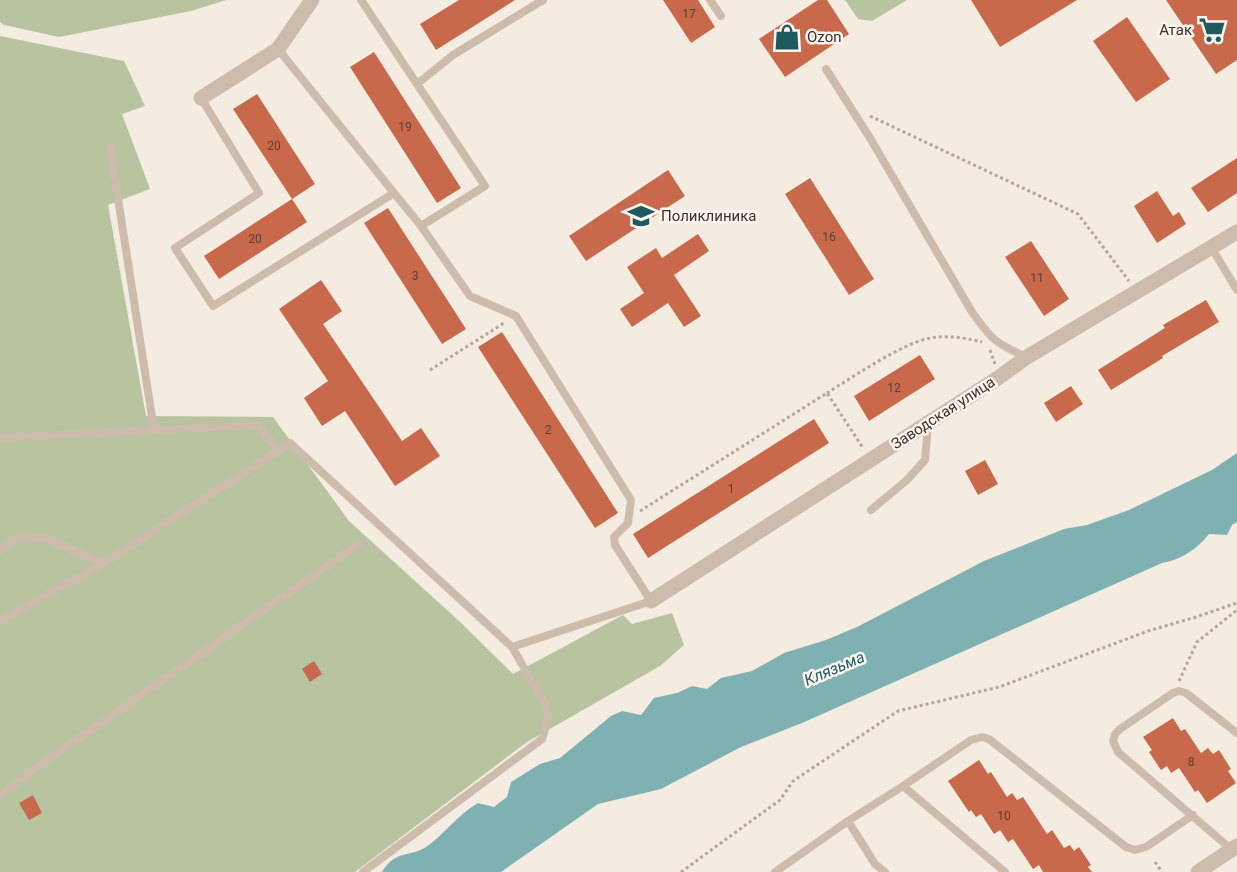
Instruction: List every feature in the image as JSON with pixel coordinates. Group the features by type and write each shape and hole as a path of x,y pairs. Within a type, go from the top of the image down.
{"street":[{"path":"201,98 278,49 312,0"},
{"name":"Заводская улица","path":"651,601 998,378 1027,357 1237,232"},
{"path":"1198,872 1235,848"}],"lane":[{"path":"361,0 485,186 421,226"},
{"path":"417,84 453,55 543,0"},
{"path":"710,0 721,16"},
{"path":"278,49 421,226 470,296 516,316 631,500 628,523 614,537 615,545 651,601 512,647"},
{"path":"826,69 989,337 1005,348 1027,357"},
{"path":"201,98 259,193 176,248 213,306 394,193"},
{"path":"110,147 154,430"},
{"path":"1211,247 1237,290"},
{"path":"871,510 907,480 925,460 928,422"},
{"path":"0,438 258,425 279,451"},
{"path":"0,621 104,563 290,443 512,647 545,704 548,719 542,739 363,872"},
{"path":"0,550 19,537 47,539 104,563"},
{"path":"0,796 33,770 359,544"},
{"path":"1235,848 1118,752 1113,741 1120,729 1179,691 1186,693 1237,733"},
{"path":"775,872 971,740 982,736 989,739 1126,847 1135,850 1146,847 1193,815"},
{"path":"903,786 1005,872"},
{"path":"848,821 876,864 885,872"}],"path":[{"path":"850,106 1078,214 1130,283"},
{"path":"430,370 516,316"},
{"path":"629,518 827,393 907,346 928,338 956,336 986,343 993,354 996,366"},
{"path":"827,393 870,460"},
{"path":"681,872 780,800 793,781 898,711 999,687 1148,631 1237,603"},
{"path":"1173,693 1197,642 1237,610"},
{"path":"1155,862 1162,872"}],"green space":[{"path":"0,0 226,0 191,11 59,37 4,25 0,22"},
{"path":"845,0 907,0 872,21 858,19"},
{"path":"0,36 124,61 145,106 122,114 150,189 108,205 146,416 273,417 349,521 458,620 513,674 623,615 632,624 672,613 684,645 660,666 527,742 355,872 0,872"}],"water":[{"name":"Клязьма","path":"1237,453 1237,522 1232,525 1227,535 1209,534 1194,549 1182,556 802,723 741,747 661,789 598,804 501,872 382,872 392,860 426,847 478,803 494,807 507,797 511,782 540,764 560,758 611,716 622,711 641,715 654,698 677,693 692,686 707,689 721,678 752,671 784,653 826,640 857,627 984,561 1064,529 1087,525 1129,510 1212,470"}],"building":[{"path":"459,0 515,0 436,50 420,24"},
{"path":"663,0 698,0 715,27 691,43"},
{"path":"818,0 827,0 849,34 785,77 759,39"},
{"path":"971,0 1077,0 1000,47"},
{"name":"Атак","path":"1166,0 1237,0 1237,60 1216,74"},
{"path":"1127,17 1170,79 1136,102 1093,41"},
{"path":"374,52 461,188 437,203 350,67"},
{"path":"257,94 315,184 292,199 233,109"},
{"path":"1237,158 1237,193 1208,212 1191,188"},
{"path":"668,170 685,196 586,261 569,236"},
{"path":"810,178 874,279 849,295 785,194"},
{"path":"1157,191 1173,216 1179,212 1186,224 1157,243 1134,206"},
{"path":"292,199 307,222 219,279 204,256"},
{"path":"388,208 466,329 442,344 364,223"},
{"path":"698,234 709,251 674,275 701,316 684,327 668,303 632,327 620,309 644,293 627,267 656,248 662,258"},
{"path":"1031,241 1069,299 1044,316 1005,257"},
{"path":"321,280 342,311 323,324 402,441 421,428 440,456 395,486 345,411 322,426 304,398 328,381 279,309"},
{"path":"1206,300 1219,322 1111,390 1098,370 1165,328 1163,325"},
{"path":"502,332 618,513 595,528 478,347"},
{"path":"920,355 935,379 869,421 854,396"},
{"path":"1071,386 1083,404 1056,422 1044,403"},
{"path":"814,419 829,443 648,558 633,534"},
{"path":"985,460 998,484 978,495 965,471"},
{"path":"314,661 322,674 310,682 302,669"},
{"path":"1173,718 1181,731 1185,729 1201,753 1208,748 1213,754 1219,750 1231,769 1228,771 1236,783 1207,803 1198,790 1195,792 1179,768 1171,773 1167,766 1161,770 1149,752 1152,750 1143,737"},
{"path":"979,760 988,774 991,772 1007,797 1012,793 1017,800 1023,797 1047,834 1052,830 1064,848 1070,845 1074,851 1079,847 1091,865 1088,867 1092,872 1043,872 1039,865 1033,869 1013,839 1008,842 1000,830 994,834 981,814 976,817 971,810 969,812 948,781"},
{"path":"33,795 42,813 29,820 19,803"}],"place":[{"name":"Атак","path":"1212,30"},
{"name":"Ozon","path":"787,37"},
{"name":"Поликлиника","path":"641,216"}]}
